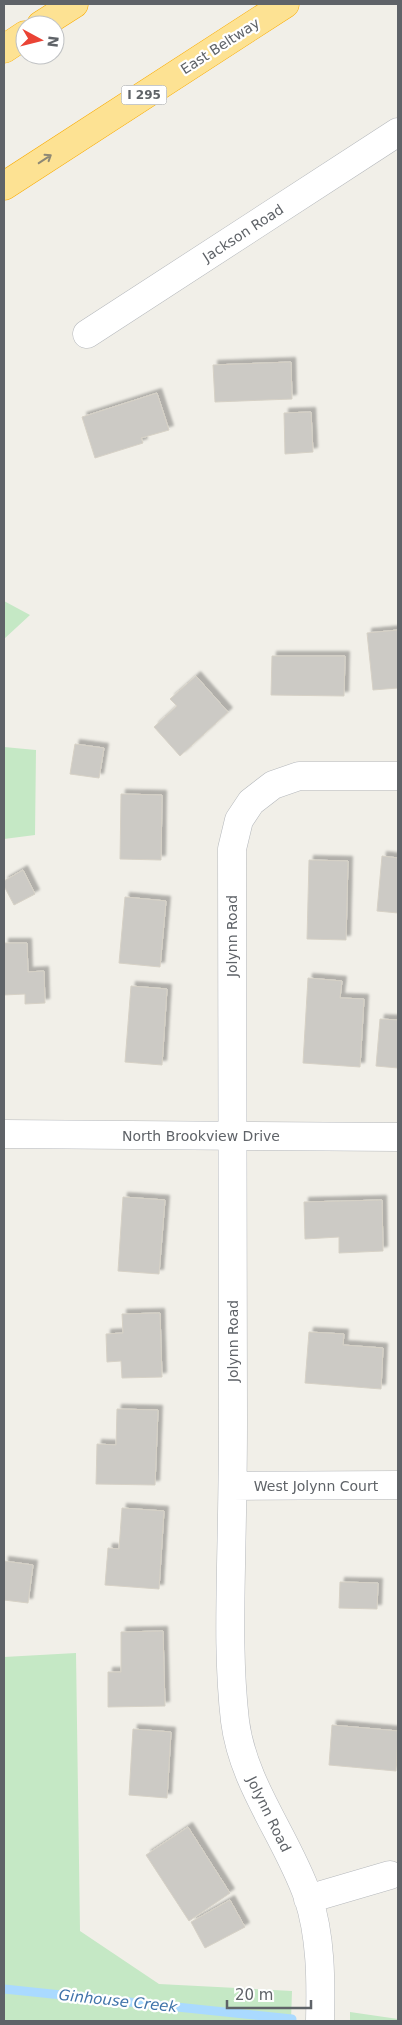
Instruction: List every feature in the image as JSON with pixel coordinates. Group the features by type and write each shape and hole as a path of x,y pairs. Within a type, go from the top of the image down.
{"highway":[{"path":"57,15 74,4"},
{"name":"East Beltway","path":"4,186 285,4"},
{"path":"4,49 15,42"}],"street":[{"name":"Jackson Road","path":"87,334 398,132"},
{"name":"Jolynn Road","path":"320,2021 321,1991 316,1929 308,1899 244,1760 235,1724 230,1647 233,1486 234,1136 232,849 239,820 252,802 273,785 299,776 398,776"},
{"name":"North Brookview Drive","path":"4,1134 398,1137"},
{"name":"West Jolynn Court","path":"233,1486 398,1485"},
{"path":"308,1899 390,1875"}],"green space":[{"path":"4,601 30,615 4,639"},
{"path":"4,747 36,750 35,835 4,839"},
{"path":"76,1653 80,1931 159,1984 292,1991 291,2021 4,2021 4,1657"},
{"path":"350,2012 398,2019 398,2021 350,2021"}],"building":[{"path":"291,362 292,399 215,402 213,365"},
{"path":"157,393 169,430 141,438 143,443 95,458 82,417"},
{"path":"311,412 313,452 285,454 284,413"},
{"path":"398,630 398,688 373,690 367,633"},
{"path":"272,656 345,656 344,696 271,695"},
{"path":"196,676 228,712 180,756 154,727 177,706 170,699"},
{"path":"75,744 104,748 99,778 70,774"},
{"path":"121,794 162,795 161,860 120,859"},
{"path":"382,856 398,858 398,913 377,911"},
{"path":"309,860 348,861 346,940 307,939"},
{"path":"23,870 35,894 14,905 4,886 4,881"},
{"path":"125,897 166,901 160,967 119,963"},
{"path":"4,943 27,943 28,972 44,971 45,1003 25,1004 25,994 4,995"},
{"path":"308,978 342,981 340,998 364,999 360,1067 303,1063"},
{"path":"131,986 167,989 162,1065 125,1062"},
{"path":"380,1019 398,1020 398,1068 376,1066"},
{"path":"123,1197 165,1200 159,1274 118,1271"},
{"path":"382,1200 383,1251 339,1253 339,1237 305,1239 304,1202"},
{"path":"160,1313 162,1377 122,1378 121,1361 107,1362 106,1334 123,1333 122,1314"},
{"path":"309,1332 344,1334 343,1345 383,1348 381,1389 305,1383"},
{"path":"117,1409 158,1410 155,1485 96,1484 97,1444 116,1445"},
{"path":"122,1508 164,1511 159,1589 105,1585 108,1548 119,1549"},
{"path":"4,1561 33,1565 28,1603 4,1600"},
{"path":"340,1582 378,1583 377,1609 339,1608"},
{"path":"163,1631 165,1706 108,1707 108,1672 121,1672 121,1632"},
{"path":"332,1725 398,1731 396,1771 329,1765"},
{"path":"133,1729 171,1732 167,1798 129,1795"},
{"path":"188,1827 230,1893 189,1921 146,1855"},
{"path":"230,1900 245,1927 205,1948 191,1922"}],"waterway":[{"name":"Ginhouse Creek","path":"4,1989 292,2019"}]}
